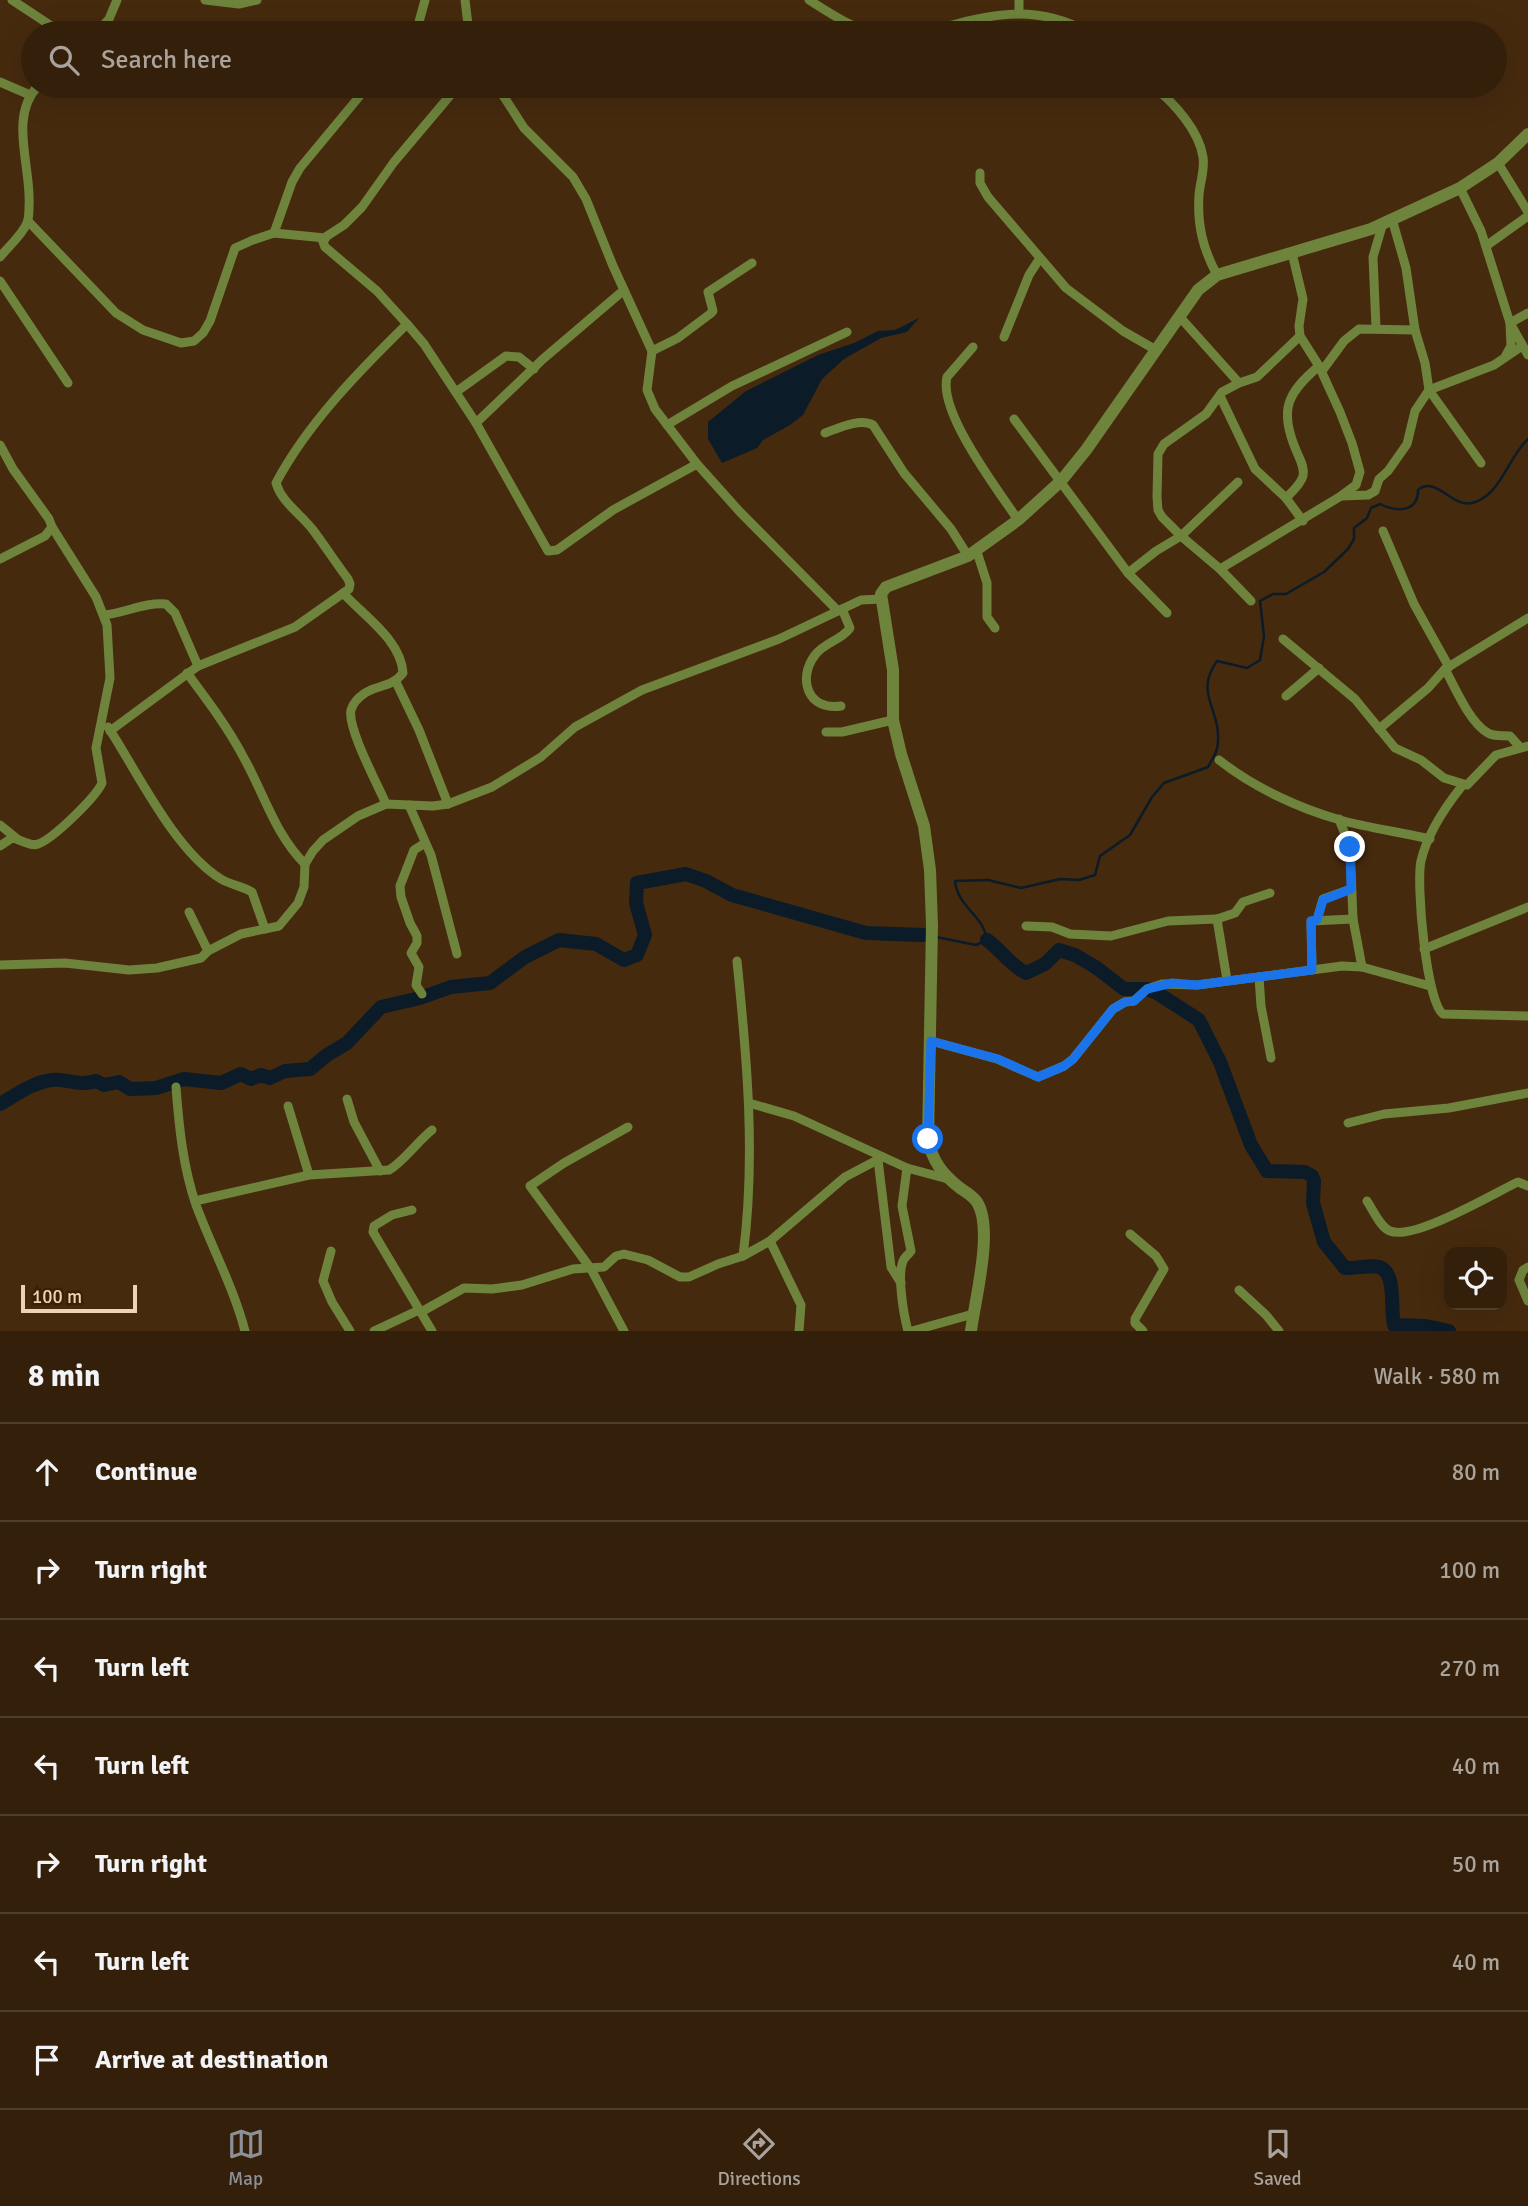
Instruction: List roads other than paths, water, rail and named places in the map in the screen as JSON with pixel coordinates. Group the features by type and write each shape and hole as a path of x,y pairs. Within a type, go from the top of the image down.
{"street":[{"path":"12,0 44,21"},
{"path":"106,21 117,0"},
{"path":"205,0 239,4 257,0"},
{"path":"419,21 425,0"},
{"path":"465,0 468,21"},
{"path":"809,0 841,21"},
{"path":"1019,0 1019,13"},
{"path":"963,21 1019,13 1060,21"},
{"path":"0,82 21,90"},
{"path":"0,257 28,221 30,191 23,124 29,98"},
{"path":"274,233 300,168 358,98"},
{"path":"28,221 116,313 143,330 181,343 194,341 210,321 235,248 274,233 325,237 344,225 362,207 380,179 448,98"},
{"path":"505,98 524,128 567,170 580,187 652,351 647,390 655,409 697,464 740,512 840,610 850,628 846,634 818,652 807,670 809,690 815,702 826,707 841,706"},
{"path":"1165,98 1183,117 1197,138 1203,155 1199,218 1207,256 1217,275"},
{"path":"971,1331 983,1254 983,1220 974,1198 948,1179 936,1164 928,1139 932,925 930,870 924,826 893,720 893,670 881,599 886,587 972,553 1018,520 1060,481 1086,450 1198,290 1217,275 1371,229 1460,188 1498,163 1528,134"},
{"path":"1486,246 1528,214 1498,163"},
{"path":"980,173 980,183 988,197 1066,288 1123,331 1156,350"},
{"path":"1341,496 1368,495 1375,491 1379,479 1407,444 1415,411 1429,390 1525,351 1510,323 1486,246 1460,188"},
{"path":"1376,328 1373,257 1387,221"},
{"path":"1387,221 1406,268 1415,330 1425,363 1429,390 1481,463"},
{"path":"325,237 325,247 377,291 424,344 476,423 548,551 552,552 613,510 697,464"},
{"path":"1220,569 1341,496 1356,485 1360,472 1348,433 1321,368 1300,336 1303,299 1292,253"},
{"path":"1004,337 1025,284 1040,258"},
{"path":"652,351 688,331 710,314 713,311 708,292 752,263"},
{"path":"0,281 68,383"},
{"path":"476,423 624,290"},
{"path":"1510,323 1528,313"},
{"path":"1179,316 1239,383"},
{"path":"1503,359 1511,346 1510,323"},
{"path":"110,731 198,666 295,627 349,589 348,579 312,528 285,502 276,483 320,418 368,363 407,324"},
{"path":"1286,498 1301,480 1303,472 1285,415 1299,383 1321,368 1350,335 1362,327 1415,330"},
{"path":"667,425 732,386 847,332"},
{"path":"1251,601 1220,569 1181,536 1158,510 1158,454 1164,444 1206,414 1222,392 1258,377 1300,336"},
{"path":"973,346 947,377 947,401 984,468 1018,520"},
{"path":"456,392 506,356 519,357 534,369"},
{"path":"1220,396 1255,468 1286,498 1303,521"},
{"path":"1014,419 1128,573 1167,613"},
{"path":"825,433 856,423 868,422 873,425 904,473 972,553 988,583 987,617 995,628"},
{"path":"0,444 13,469 49,519 86,579 104,615 110,678 96,748 102,776 99,790 44,841 32,845 16,838 0,825"},
{"path":"1128,573 1181,536 1238,482"},
{"path":"0,559 46,536 52,527"},
{"path":"1383,531 1465,706 1486,732 1495,736 1510,736 1524,746"},
{"path":"343,593 387,638 398,653 403,673 396,682 366,692 351,710 351,720 386,804"},
{"path":"0,965 65,963 129,970 156,968 201,958 208,951 241,934 279,926 298,903 304,887 305,864 323,840 358,816 386,804 448,804 492,787 541,757 575,727 642,690 779,639 861,600 881,599"},
{"path":"104,615 124,613 147,605 166,604 175,613 198,666"},
{"path":"1379,729 1428,688 1447,668 1528,618"},
{"path":"1283,639 1355,699 1395,748 1412,754 1444,778 1462,786"},
{"path":"1286,696 1319,668"},
{"path":"187,673 238,748 279,828 305,864"},
{"path":"396,682 419,730 448,804"},
{"path":"103,719 168,821 194,856 223,880 252,892 265,929"},
{"path":"826,732 842,732 893,720"},
{"path":"1524,746 1496,755 1473,782 1462,786 1430,839 1421,863 1424,949 1437,1009 1443,1014 1528,1016"},
{"path":"1219,760 1233,771 1282,798 1339,820 1430,839"},
{"path":"409,805 447,909 457,954"},
{"path":"1339,820 1350,847 1353,919 1362,967"},
{"path":"0,846 9,839 16,838"},
{"path":"422,994 416,985 419,967 411,953 417,943 417,936 400,891 412,853 416,847 425,843"},
{"path":"1317,920 1323,900 1351,889"},
{"path":"1026,926 1052,927 1070,934 1111,936 1168,921 1217,919 1234,913 1243,902 1270,892"},
{"path":"1424,949 1528,907"},
{"path":"189,912 208,951"},
{"path":"1217,919 1227,981"},
{"path":"1312,970 1310,923 1317,920 1353,919"},
{"path":"737,961 749,1103 750,1194 743,1256"},
{"path":"931,1041 998,1059 1038,1077 1064,1066 1073,1059 1113,1009 1125,1002 1134,1001 1147,989 1172,983 1197,985 1342,966 1362,967 1430,986"},
{"path":"1259,977 1270,1058"},
{"path":"176,1087 179,1125 195,1200 227,1275 245,1331"},
{"path":"1348,1123 1384,1114 1449,1108 1528,1093"},
{"path":"347,1099 354,1122 380,1171"},
{"path":"749,1103 794,1115 881,1159 948,1179"},
{"path":"288,1105 309,1175"},
{"path":"624,1331 592,1269 530,1186 564,1163 628,1127"},
{"path":"195,1200 309,1175 389,1170 397,1166 417,1142 432,1130"},
{"path":"374,1331 464,1288 492,1289 522,1285 573,1269 604,1267 616,1256 633,1255 685,1278 743,1256 770,1241 845,1177 881,1159"},
{"path":"881,1159 891,1267 901,1283"},
{"path":"907,1168 902,1206 911,1251 903,1261 901,1300 910,1331 973,1314"},
{"path":"1367,1201 1385,1228 1393,1233 1401,1233 1443,1219 1518,1182 1528,1186"},
{"path":"412,1210 392,1215 372,1229 432,1331"},
{"path":"1130,1234 1156,1256 1164,1269 1135,1319 1135,1323 1143,1331"},
{"path":"770,1241 801,1305 799,1331"},
{"path":"331,1251 323,1281 350,1331"},
{"path":"1528,1267 1523,1270 1519,1280 1528,1301"},
{"path":"1240,1290 1279,1331"}],"water":[{"path":"919,318 907,332 881,338 844,359 822,379 803,415 763,440 757,448 722,463 708,439 708,422 746,391 818,355 854,343 878,331 895,330"}],"waterway":[{"path":"936,937 976,945 987,940 981,924 961,898 955,881 988,880 1021,888 1060,879 1079,880 1095,875 1100,856 1130,835 1152,797 1164,783 1208,767 1218,741 1218,729 1208,692 1211,672 1217,661 1247,668 1260,660 1264,636 1260,601 1273,594 1286,594 1324,572 1348,549 1354,539 1354,528 1367,518 1371,508 1380,504 1399,509 1410,507 1417,498 1418,490 1425,486 1431,486 1465,503 1482,499 1497,485 1528,439"},
{"path":"0,1104 31,1086 52,1080 84,1083 96,1081 104,1085 119,1082 130,1089 156,1088 184,1079 221,1083 241,1074 251,1079 261,1075 270,1078 285,1071 310,1069 347,1043 381,1007 451,987 490,983 525,957 559,940 596,944 624,960 637,955 645,935 636,903 637,883 686,874 732,895 866,933 923,935"},
{"path":"987,940 1026,973 1045,964 1059,950 1075,955 1097,968 1124,989 1147,989 1157,993 1199,1020 1220,1062 1251,1145 1267,1171 1305,1172 1312,1176 1313,1203 1324,1242 1345,1268 1375,1266 1385,1270 1391,1284 1394,1325 1426,1326 1449,1331"}]}
